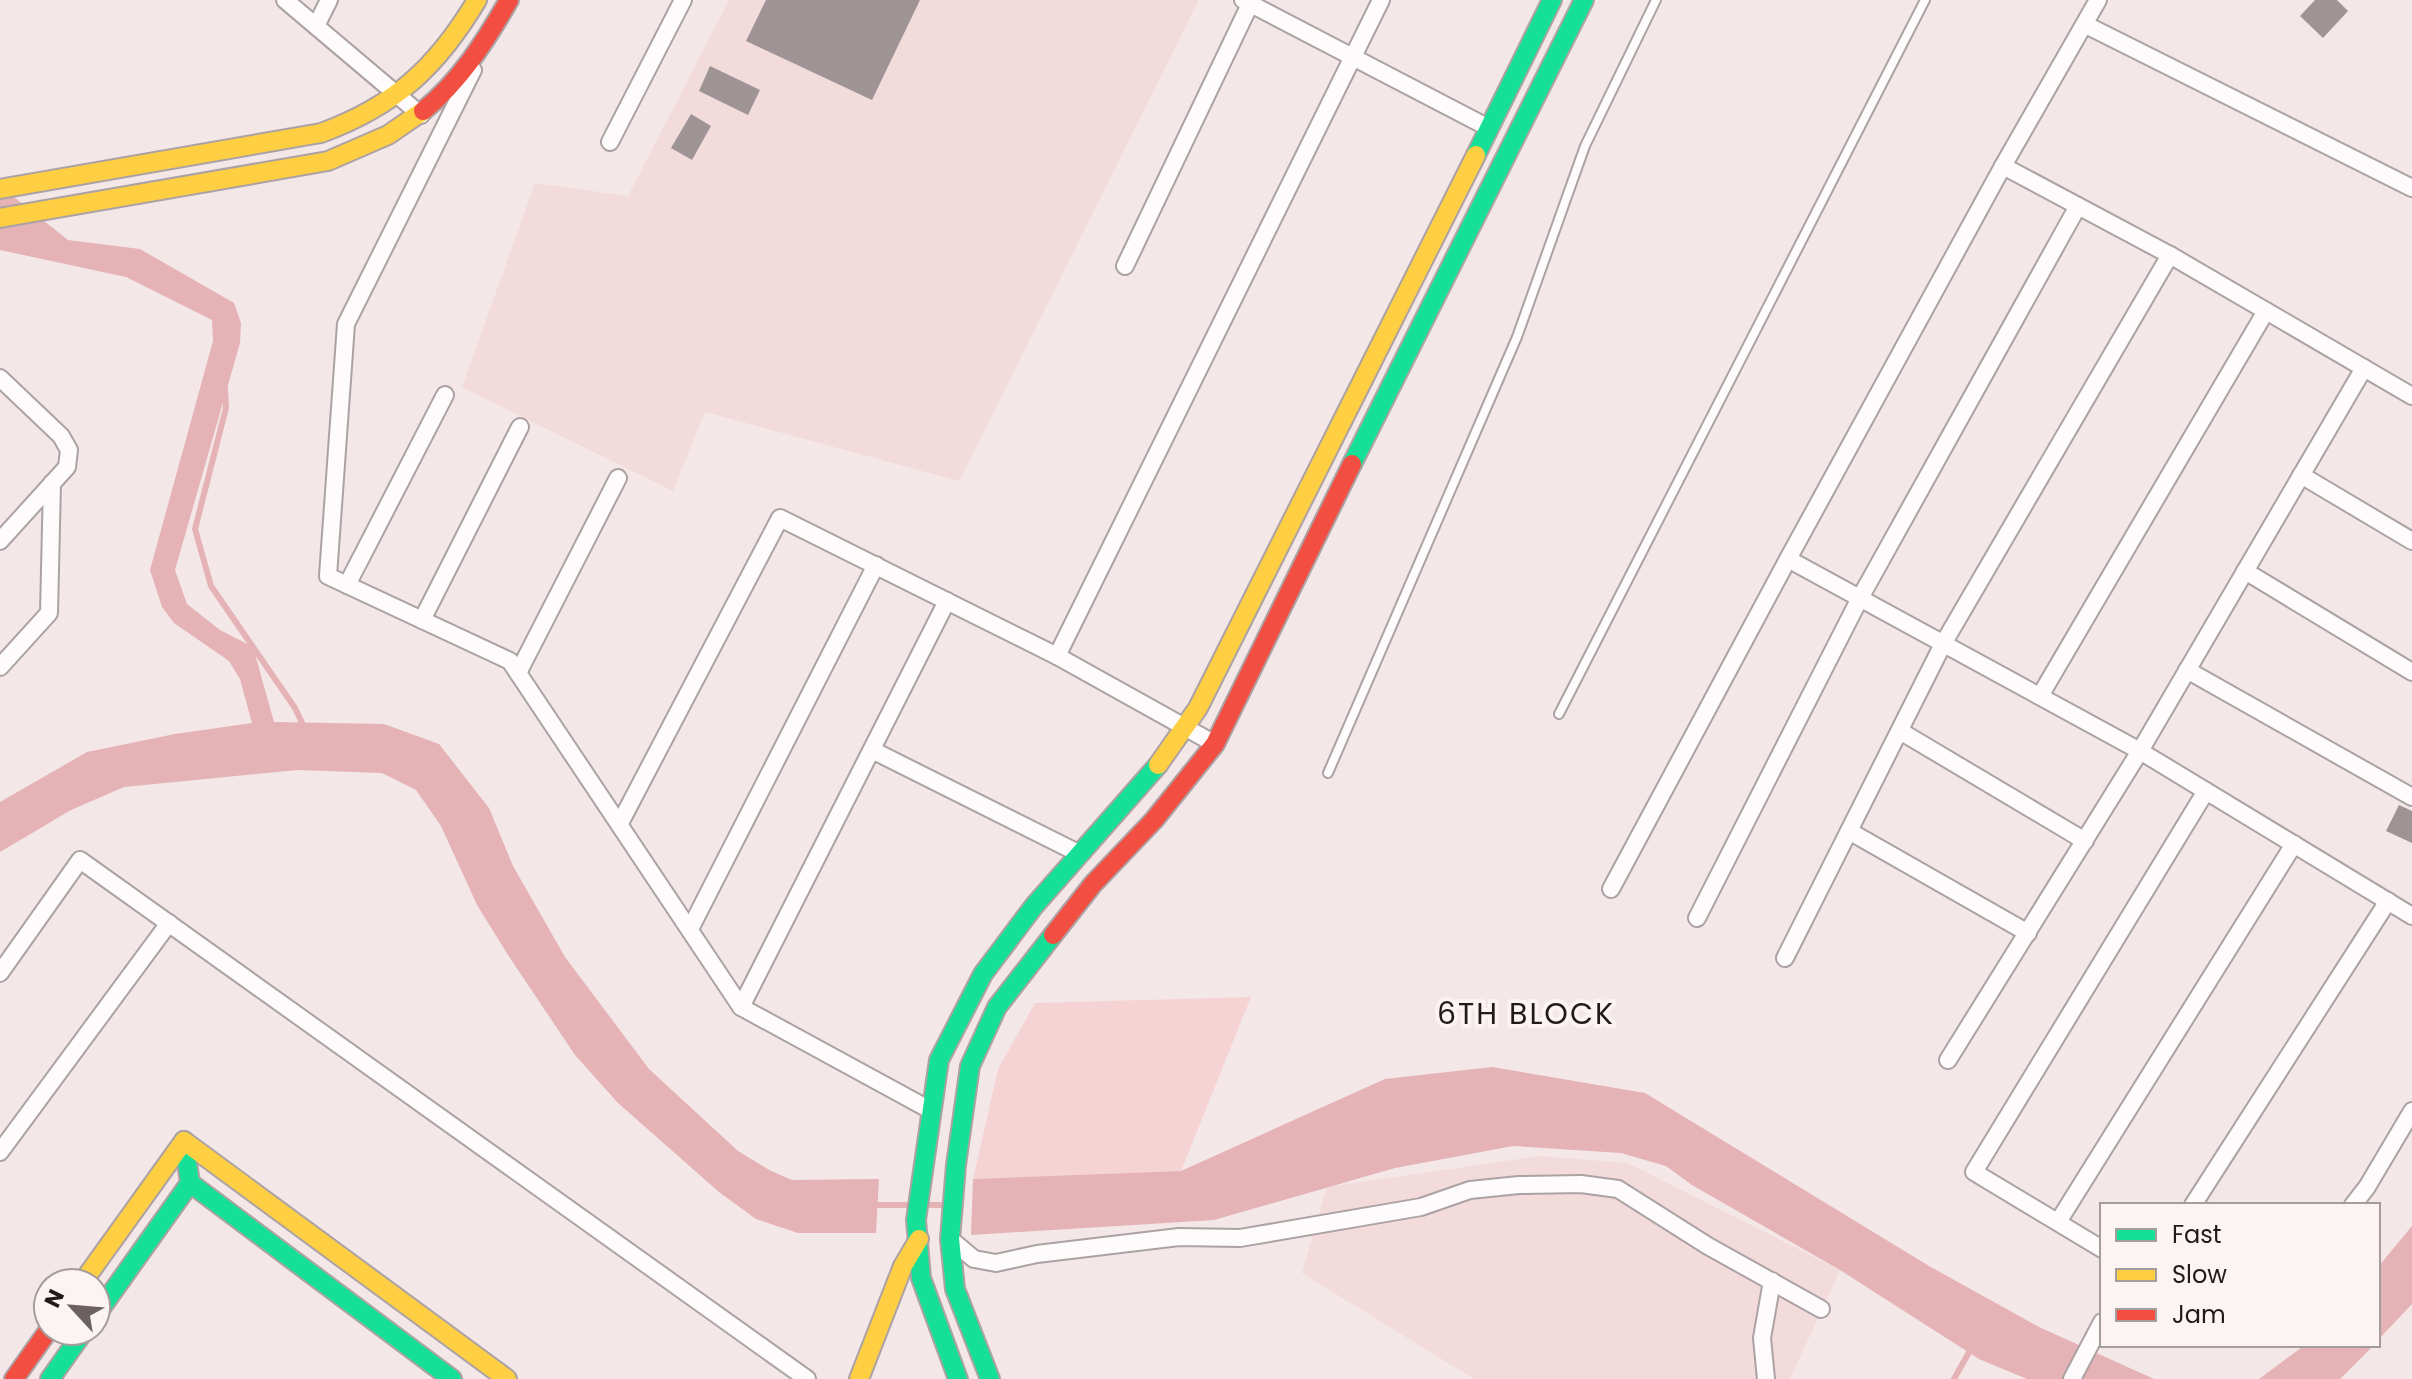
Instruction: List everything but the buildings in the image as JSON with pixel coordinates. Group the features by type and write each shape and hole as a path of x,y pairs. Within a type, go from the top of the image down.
{"street":[{"path":"285,0 421,115"},
{"path":"316,26 329,0"},
{"path":"0,189 321,133 362,118 416,83 446,50 477,0"},
{"path":"509,0 346,324 328,576 510,661 741,1007 932,1111"},
{"path":"610,142 683,0"},
{"path":"1057,656 1381,0"},
{"path":"958,1379 921,1278 918,1239 918,1208 939,1060 983,974 1034,906 1159,764 1198,708 1552,0"},
{"path":"990,1379 955,1289 950,1239 970,1066 997,1007 1093,884 1154,820 1215,744 1584,0"},
{"path":"1611,889 2003,166 2098,0"},
{"path":"1125,266 1249,1 1489,128"},
{"path":"0,218 328,161 374,144 421,115 461,77 496,25"},
{"path":"2086,25 2412,188"},
{"path":"2003,166 2170,255 2412,396"},
{"path":"1697,918 1860,598 2078,206"},
{"path":"1785,958 1943,644 2170,255"},
{"path":"2040,696 2266,311"},
{"path":"1948,1060 2140,751 2364,368"},
{"path":"0,541 67,467 69,450 61,436 1,380"},
{"path":"347,585 445,395"},
{"path":"422,620 520,427"},
{"path":"2301,475 2412,541"},
{"path":"518,673 618,478"},
{"path":"0,667 49,613 52,483"},
{"path":"620,823 780,518 1057,656 1215,744"},
{"path":"1788,559 2140,751 2412,916"},
{"path":"690,929 876,565"},
{"path":"2245,571 2412,672"},
{"path":"741,1007 947,601"},
{"path":"2187,670 2412,797"},
{"path":"1900,731 2085,841"},
{"path":"872,750 1080,854"},
{"path":"2100,1248 1974,1172 2206,791"},
{"path":"1849,831 2028,933"},
{"path":"2058,1222 2294,844"},
{"path":"0,973 80,860 807,1379"},
{"path":"2194,1203 2388,901"},
{"path":"0,1152 169,923"},
{"path":"2355,1203 2412,1111"},
{"path":"112,1293 190,1183 184,1141"},
{"path":"93,1267 184,1141"},
{"path":"184,1141 507,1379"},
{"path":"190,1183 452,1379"},
{"path":"918,1239 950,1239 974,1259 996,1263 1037,1254 1179,1237 1240,1238 1421,1207 1470,1190 1581,1184 1618,1189 1708,1246 1821,1309"},
{"path":"859,1379 903,1266 918,1239"},
{"path":"1766,1379 1762,1338 1772,1281"},
{"path":"2072,1379 2100,1326"},
{"path":"14,1379 37,1347"},
{"path":"50,1379 73,1347"}],"lane":[{"path":"1328,773 1517,337 1585,146 1656,0"},
{"path":"1559,714 1925,0"}],"shaded area":[{"path":"729,0 1199,0 959,481 705,412 673,491 462,387 535,183 628,196"},
{"path":"0,186 68,240 140,249 234,303 241,323 240,343 175,570 187,604 220,630 253,647 274,722 384,724 439,744 489,808 513,866 565,957 649,1069 738,1151 771,1171 792,1180 879,1179 876,1233 798,1233 756,1219 719,1192 618,1103 575,1055 508,955 477,905 441,826 416,790 382,773 298,770 124,787 71,810 0,852 0,802 87,752 175,734 252,723 240,679 229,661 174,623 162,607 150,570 213,341 212,320 126,277 0,250"},
{"path":"1251,997 1181,1171 973,1179 998,1069 1035,1003"},
{"path":"1492,1067 1645,1093 1929,1266 2039,1327 2154,1379 2027,1379 1979,1359 1840,1270 1692,1185 1666,1166 1621,1153 1513,1146 1395,1168 1214,1220 971,1235 973,1179 1181,1171 1385,1079"},
{"path":"1539,1156 1628,1163 1840,1270 1790,1379 1474,1379 1302,1273 1327,1187"},
{"path":"2412,1226 2412,1304 2380,1338 2380,1265"},
{"path":"2302,1347 2372,1347 2340,1379 2259,1379"}],"waterway":[{"path":"225,389 226,408 195,529 211,586 295,708 304,727"},
{"path":"870,1205 911,1205"},
{"path":"922,1205 947,1205"},
{"path":"1954,1379 1972,1347"}],"traffic: fast":[{"path":"1476,155 1552,0"},
{"path":"1352,464 1584,0"},
{"path":"958,1379 921,1278 916,1220 939,1060 983,974 1034,906 1158,765"},
{"path":"990,1379 955,1289 950,1239 956,1165 970,1066 997,1007 1053,935"},
{"path":"112,1293 190,1183 184,1141"},
{"path":"190,1183 452,1379"},
{"path":"50,1379 73,1347"}],"traffic: slow":[{"path":"0,189 321,133 371,110 412,82 446,45 477,0"},
{"path":"0,218 328,161 388,135 423,111"},
{"path":"1158,765 1198,708 1476,155"},
{"path":"184,1141 507,1379"},
{"path":"93,1267 184,1141"},
{"path":"859,1379 903,1266 919,1239"}],"traffic: jam":[{"path":"423,111 449,87 471,60 509,0"},
{"path":"1053,935 1093,884 1154,820 1215,744 1352,464"},
{"path":"14,1379 37,1347"}],"district":[{"name":"6TH BLOCK","path":"1526,1013"}]}
